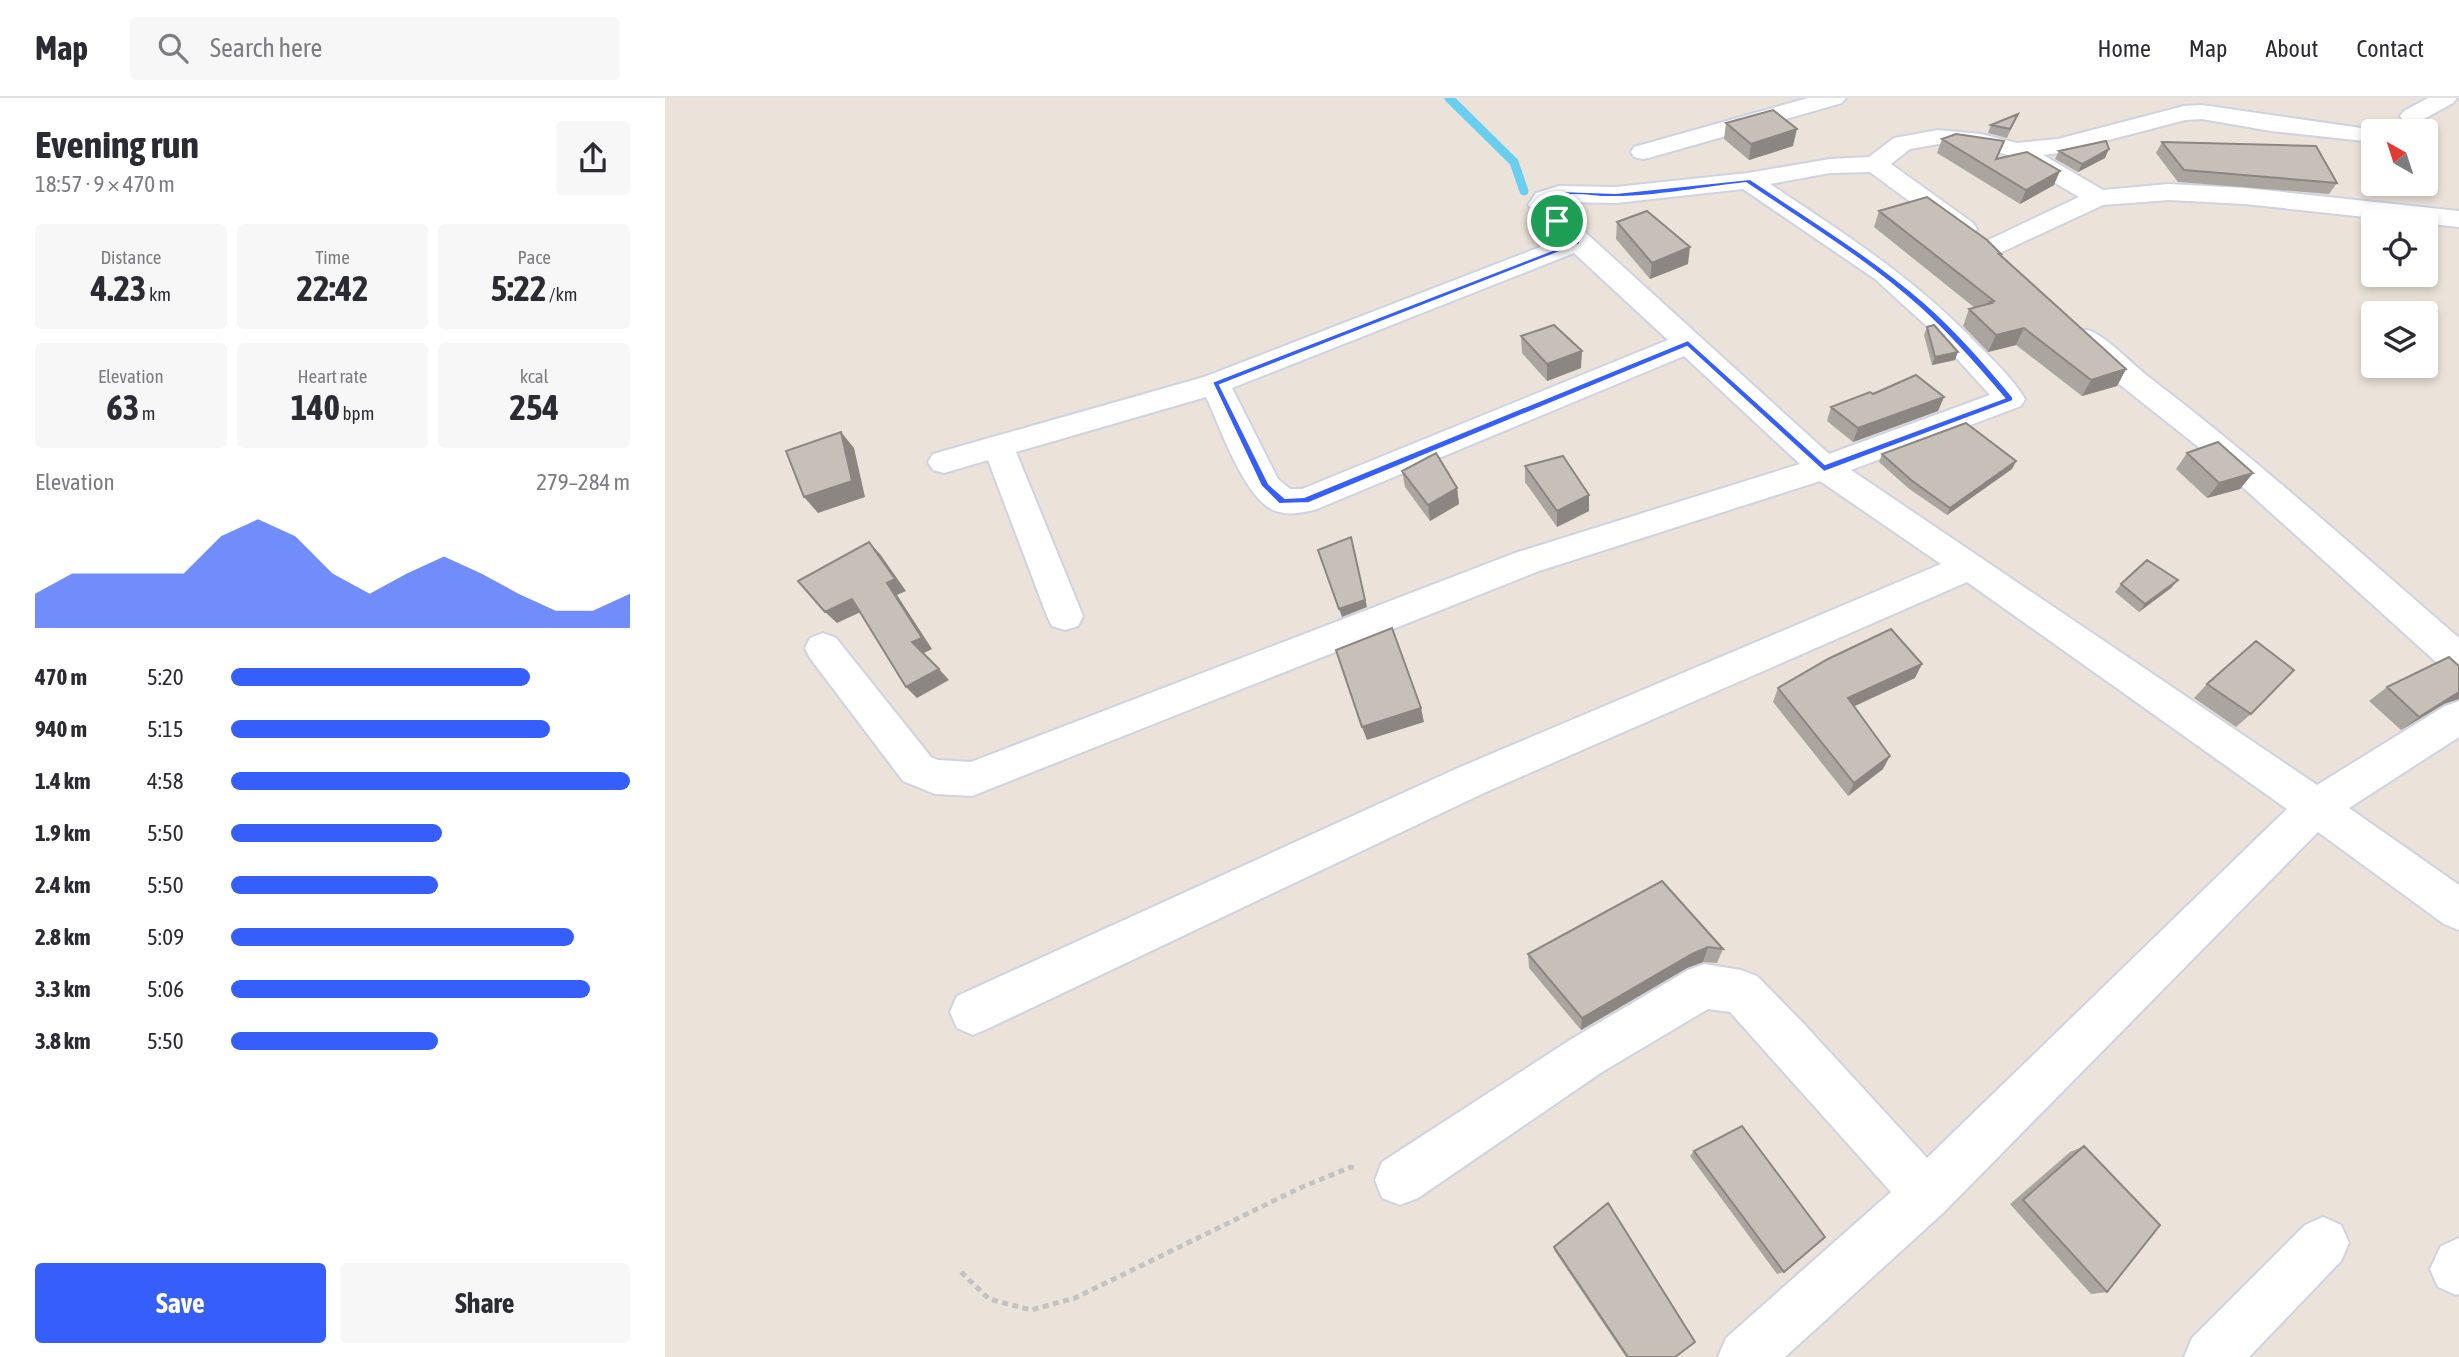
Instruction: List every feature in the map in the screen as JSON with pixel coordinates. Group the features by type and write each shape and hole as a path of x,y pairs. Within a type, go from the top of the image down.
{"street":[{"path":"1834,98 1748,181 1616,195 1559,194 1545,198 1541,205 1824,468 1970,566 2459,910"},
{"path":"2180,98 2202,112"},
{"path":"2412,116 2445,98"},
{"path":"2017,150 2059,146 2161,117 2202,112 2297,128 2361,134"},
{"path":"1643,152 1797,132 1875,164 2001,258 2098,198 2169,192 2245,196 2459,219"},
{"path":"1875,164 1903,144 1938,137 1981,141 2017,150 2098,198"},
{"path":"823,648 917,769 935,777 972,779 1527,562 1824,468 2010,399 1963,344 1922,305 1864,258 1748,181"},
{"path":"944,462 1215,384 1578,242"},
{"path":"2070,324 2110,362 2217,446 2459,660"},
{"path":"1215,384 1265,486 1283,502 1305,501 1688,343"},
{"path":"998,446 1065,616"},
{"path":"973,1012 1472,780 1970,566"},
{"path":"1772,1348 2316,807 2459,717"},
{"path":"1400,1180 1586,1056 1704,986 1741,992 1788,1040 1926,1194"},
{"path":"2211,1357 2323,1243"}],"path":[{"path":"961,1272 989,1299 1031,1310 1075,1298 1302,1187 1351,1167 1400,1180"}],"building":[{"path":"1773,110 1797,129 1751,144 1726,123"},
{"path":"2018,114 2010,129 1991,125"},
{"path":"1956,134 2004,141 1996,159 2027,152 2060,171 2026,190 1942,139"},
{"path":"2106,141 2109,149 2082,164 2059,151"},
{"path":"2162,142 2316,146 2337,183 2184,170"},
{"path":"1927,197 1987,240 2126,369 2091,380 2024,328 1996,335 1969,309 1994,301 1879,211"},
{"path":"1647,211 1690,247 1652,263 1617,222"},
{"path":"1554,325 1582,351 1547,364 1521,336"},
{"path":"1934,325 1958,352 1935,357 1927,327"},
{"path":"1916,375 1944,397 1858,428 1831,407 1870,392 1873,394"},
{"path":"1966,423 2016,461 1950,508 1911,480 1882,454"},
{"path":"841,432 852,481 804,497 786,451"},
{"path":"2218,442 2253,473 2219,483 2187,453"},
{"path":"1436,453 1457,488 1428,505 1402,471"},
{"path":"1563,456 1589,495 1557,511 1525,466"},
{"path":"1351,537 1365,600 1339,609 1318,550"},
{"path":"869,542 895,579 887,583 922,638 912,642 939,669 906,687 852,599 825,612 798,581"},
{"path":"2147,560 2178,580 2145,604 2121,584"},
{"path":"1392,628 1421,708 1362,727 1336,650"},
{"path":"1891,629 1922,664 1848,698 1890,756 1854,783 1778,688 1828,659"},
{"path":"2256,641 2294,670 2251,714 2207,684"},
{"path":"2449,657 2459,666 2459,692 2419,717 2387,687"},
{"path":"1662,881 1723,949 1708,947 1692,954 1582,1018 1528,954"},
{"path":"1742,1126 1825,1237 1784,1272 1694,1151"},
{"path":"2084,1146 2160,1225 2107,1292 2023,1200"},
{"path":"1608,1203 1695,1342 1675,1357 1628,1357 1554,1247"}],"waterway":[{"path":"1449,98 1514,162 1524,191"}],"route":[{"path":"1748,181 1864,258 1922,305 1963,344 2010,399 1824,468 1688,343 1305,501 1283,502 1265,486 1215,384 1578,242 1557,221 1541,205 1545,198 1559,194 1616,195 1748,181"}]}
